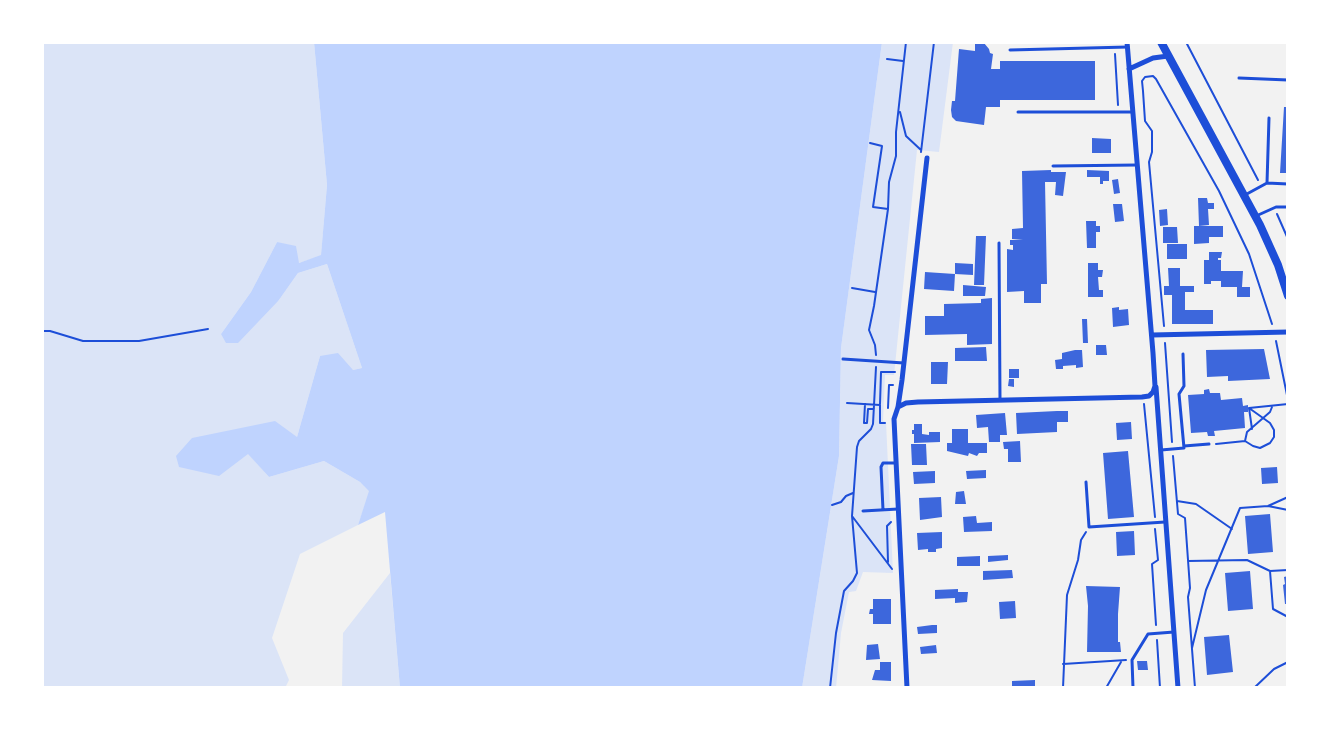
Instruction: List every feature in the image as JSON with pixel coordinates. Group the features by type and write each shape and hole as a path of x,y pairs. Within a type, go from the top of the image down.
{"main road":[{"path":"1161,42 1256,216 1278,265 1288,296"}],"street":[{"path":"1127,45 1152,335 1154,389 1167,522 1178,688"},
{"path":"1129,69 1153,58 1168,56"},
{"path":"907,688 894,419 898,407 927,158"},
{"path":"1152,335 1288,332"},
{"path":"898,407 906,403 918,402 1142,397 1149,396 1154,389"}],"lane":[{"path":"1066,42 1067,49"},
{"path":"1010,50 1114,48 1127,45"},
{"path":"1239,78 1288,80"},
{"path":"1018,112 1133,112"},
{"path":"1267,183 1269,118"},
{"path":"1053,166 1137,165"},
{"path":"1245,195 1267,183 1288,184"},
{"path":"1256,216 1274,208 1288,207"},
{"path":"999,243 1000,400"},
{"path":"1182,354 1184,386 1179,394 1184,446"},
{"path":"843,359 903,363"},
{"path":"1161,450 1209,444"},
{"path":"883,510 881,467 884,463 896,463"},
{"path":"1086,482 1089,527 1167,522"},
{"path":"864,511 898,509"},
{"path":"1133,688 1132,660 1148,634 1174,632"}],"path":[{"path":"830,688 836,633 844,591 857,573 852,516 857,447 859,441 872,429 876,361 875,345 869,330 888,209 889,182 896,156 896,132 906,42"},
{"path":"1186,42 1262,186"},
{"path":"1114,48 1120,112"},
{"path":"887,60 903,61"},
{"path":"1164,327 1149,162 1152,152 1152,131 1145,121 1142,81 1145,77 1153,76 1219,191 1248,254 1273,326"},
{"path":"899,110 906,136 927,158"},
{"path":"870,143 882,146 873,207 888,209"},
{"path":"1274,208 1288,239"},
{"path":"852,288 875,292"},
{"path":"42,331 50,331 83,341 139,341 208,329"},
{"path":"1249,408 1288,402 1276,339"},
{"path":"1165,343 1178,514 1185,518 1195,688"},
{"path":"887,424 880,423 881,372 895,372"},
{"path":"847,403 880,405"},
{"path":"1141,403 1145,405 1158,560 1152,564 1160,688"},
{"path":"865,404 864,423 867,423 868,409 874,409"},
{"path":"1245,441 1248,432 1270,412 1272,406"},
{"path":"1209,444 1245,441 1260,448 1270,443 1274,437 1274,430 1263,417 1249,408"},
{"path":"1249,408 1252,429"},
{"path":"832,505 841,502 853,493"},
{"path":"1268,506 1288,497"},
{"path":"1177,501 1196,504 1232,529"},
{"path":"1192,650 1206,590 1240,508 1268,506 1288,510"},
{"path":"852,516 888,562"},
{"path":"1063,688 1067,595 1078,561 1081,540 1089,527"},
{"path":"1188,561 1247,560 1270,571 1288,570"},
{"path":"1270,571 1273,609 1288,617"},
{"path":"1106,688 1122,660"},
{"path":"1063,664 1132,660"},
{"path":"1254,688 1274,669 1288,662"}],"shaded area":[{"path":"42,42 314,42 327,185 321,256 299,263 277,242 251,292 221,334 279,300 298,273 327,264 362,368 353,370 320,356 297,437 248,453 269,477 324,461 360,482 370,491 358,525 300,554 272,638 289,680 285,688 42,688"},
{"path":"882,42 953,42 939,152 917,150 894,375 885,375 883,421 886,422 893,573 863,572 856,591 849,592 841,633 836,688 802,688 839,456 841,348"},
{"path":"390,573 400,688 342,688 343,633"}],"water":[{"path":"314,42 882,42 841,348 839,456 802,688 400,688 385,512 358,525 369,491 360,482 324,461 269,477 248,454 219,476 179,467 176,456 192,438 275,421 297,437 320,356 338,353 353,370 362,368 327,264 298,273 279,300 238,343 226,343 221,334 251,292 277,242 296,246 299,263 321,255 327,185"}],"building":[{"path":"975,42 984,43 993,54 991,69 1000,69 1000,61 1095,61 1095,100 1000,100 1000,107 986,107 984,125 956,121 952,117 951,110 952,101 955,101 959,49 975,51"},
{"path":"1284,107 1288,107 1288,173 1280,173"},
{"path":"1092,138 1111,139 1111,153 1092,153"},
{"path":"1087,170 1109,171 1109,181 1103,181 1103,184 1100,184 1100,177 1087,177"},
{"path":"1022,171 1066,172 1063,196 1055,195 1056,182 1045,182 1047,284 1041,284 1041,303 1024,303 1024,291 1007,292 1007,249 1013,250 1010,240 1023,240 1012,239 1012,229 1023,228"},
{"path":"1118,179 1120,193 1114,194 1112,180"},
{"path":"1198,198 1207,198 1208,203 1214,203 1214,209 1208,209 1209,225 1199,226"},
{"path":"1113,204 1122,204 1124,221 1115,222"},
{"path":"1167,209 1168,225 1160,226 1159,210"},
{"path":"1086,221 1096,221 1096,226 1100,226 1100,232 1096,232 1096,248 1087,248"},
{"path":"1194,226 1223,226 1223,237 1209,237 1209,243 1194,244"},
{"path":"1163,227 1177,227 1178,243 1163,243"},
{"path":"976,236 986,236 984,285 974,285"},
{"path":"1167,244 1187,244 1187,259 1167,259"},
{"path":"1209,252 1222,252 1221,258 1218,258 1221,260 1221,271 1243,271 1242,287 1250,287 1250,297 1237,297 1237,287 1221,287 1221,281 1204,284 1204,260 1209,260"},
{"path":"955,263 973,264 973,275 955,274"},
{"path":"1088,263 1098,263 1098,270 1103,270 1102,277 1098,277 1099,290 1103,290 1103,297 1088,297"},
{"path":"1168,268 1180,268 1180,286 1194,286 1194,292 1185,292 1185,310 1213,310 1213,324 1172,324 1172,295 1164,295 1164,286 1169,286"},
{"path":"925,272 955,274 954,291 924,289"},
{"path":"963,285 986,287 985,296 963,296"},
{"path":"992,298 992,344 967,345 967,334 925,335 925,316 944,316 944,304 981,303 981,299"},
{"path":"1119,307 1119,310 1128,309 1129,325 1113,327 1112,308"},
{"path":"1082,319 1087,319 1088,343 1083,343"},
{"path":"1096,345 1106,345 1107,355 1096,355"},
{"path":"986,347 987,361 955,361 955,348"},
{"path":"1264,349 1270,379 1228,381 1228,376 1207,377 1206,350"},
{"path":"1082,350 1083,367 1076,368 1076,365 1056,369 1055,360 1062,359 1062,353"},
{"path":"931,362 948,362 947,384 931,384"},
{"path":"1009,369 1019,369 1019,378 1009,378"},
{"path":"1009,379 1014,379 1014,387 1008,386"},
{"path":"1209,389 1210,393 1220,393 1221,400 1242,398 1243,406 1248,405 1248,412 1244,412 1245,428 1214,431 1215,436 1208,436 1207,432 1191,433 1188,395 1204,394 1204,390"},
{"path":"1068,411 1068,422 1057,422 1057,432 1017,434 1016,413"},
{"path":"1005,413 1007,435 1000,435 1000,442 989,442 988,427 977,428 976,415"},
{"path":"1131,422 1132,439 1117,440 1116,423"},
{"path":"914,424 922,424 922,434 940,432 940,442 914,443 912,430 914,430"},
{"path":"952,429 968,429 968,443 987,443 987,453 979,453 977,456 969,453 968,456 947,451 947,443 952,443"},
{"path":"1020,441 1021,462 1008,462 1008,449 1004,449 1003,442"},
{"path":"911,444 926,444 927,465 912,465"},
{"path":"1128,451 1134,517 1108,519 1103,453"},
{"path":"1277,467 1278,483 1262,484 1261,468"},
{"path":"986,470 986,478 967,479 966,471"},
{"path":"935,471 935,483 914,484 913,472"},
{"path":"964,491 966,504 955,504 956,492"},
{"path":"941,497 942,517 920,520 919,498"},
{"path":"1270,514 1273,552 1248,554 1245,516"},
{"path":"976,516 977,523 992,522 992,531 964,532 963,517"},
{"path":"1134,531 1135,555 1117,556 1116,532"},
{"path":"942,532 942,548 936,549 936,552 928,552 928,549 918,550 917,533"},
{"path":"1008,555 1008,560 988,562 988,556"},
{"path":"980,556 980,566 957,566 957,557"},
{"path":"1012,570 1013,578 983,580 983,571"},
{"path":"1250,571 1253,609 1228,611 1225,573"},
{"path":"1288,576 1288,604 1285,604 1283,585 1285,584 1284,577"},
{"path":"1086,586 1120,587 1118,642 1120,642 1121,652 1087,652"},
{"path":"958,589 958,592 968,592 967,602 955,603 955,598 935,599 935,590"},
{"path":"873,599 891,599 891,624 873,624 873,614 869,614 870,609 873,609"},
{"path":"1015,601 1016,618 1000,619 999,602"},
{"path":"937,625 937,633 918,634 917,627"},
{"path":"1229,635 1233,672 1207,675 1204,637"},
{"path":"878,644 880,659 866,660 867,645"},
{"path":"936,645 937,653 921,654 920,647"},
{"path":"1137,661 1147,661 1148,670 1138,670"},
{"path":"880,662 891,662 891,681 872,680 875,670 880,670"},
{"path":"1035,680 1035,688 1012,688 1012,681"}]}
